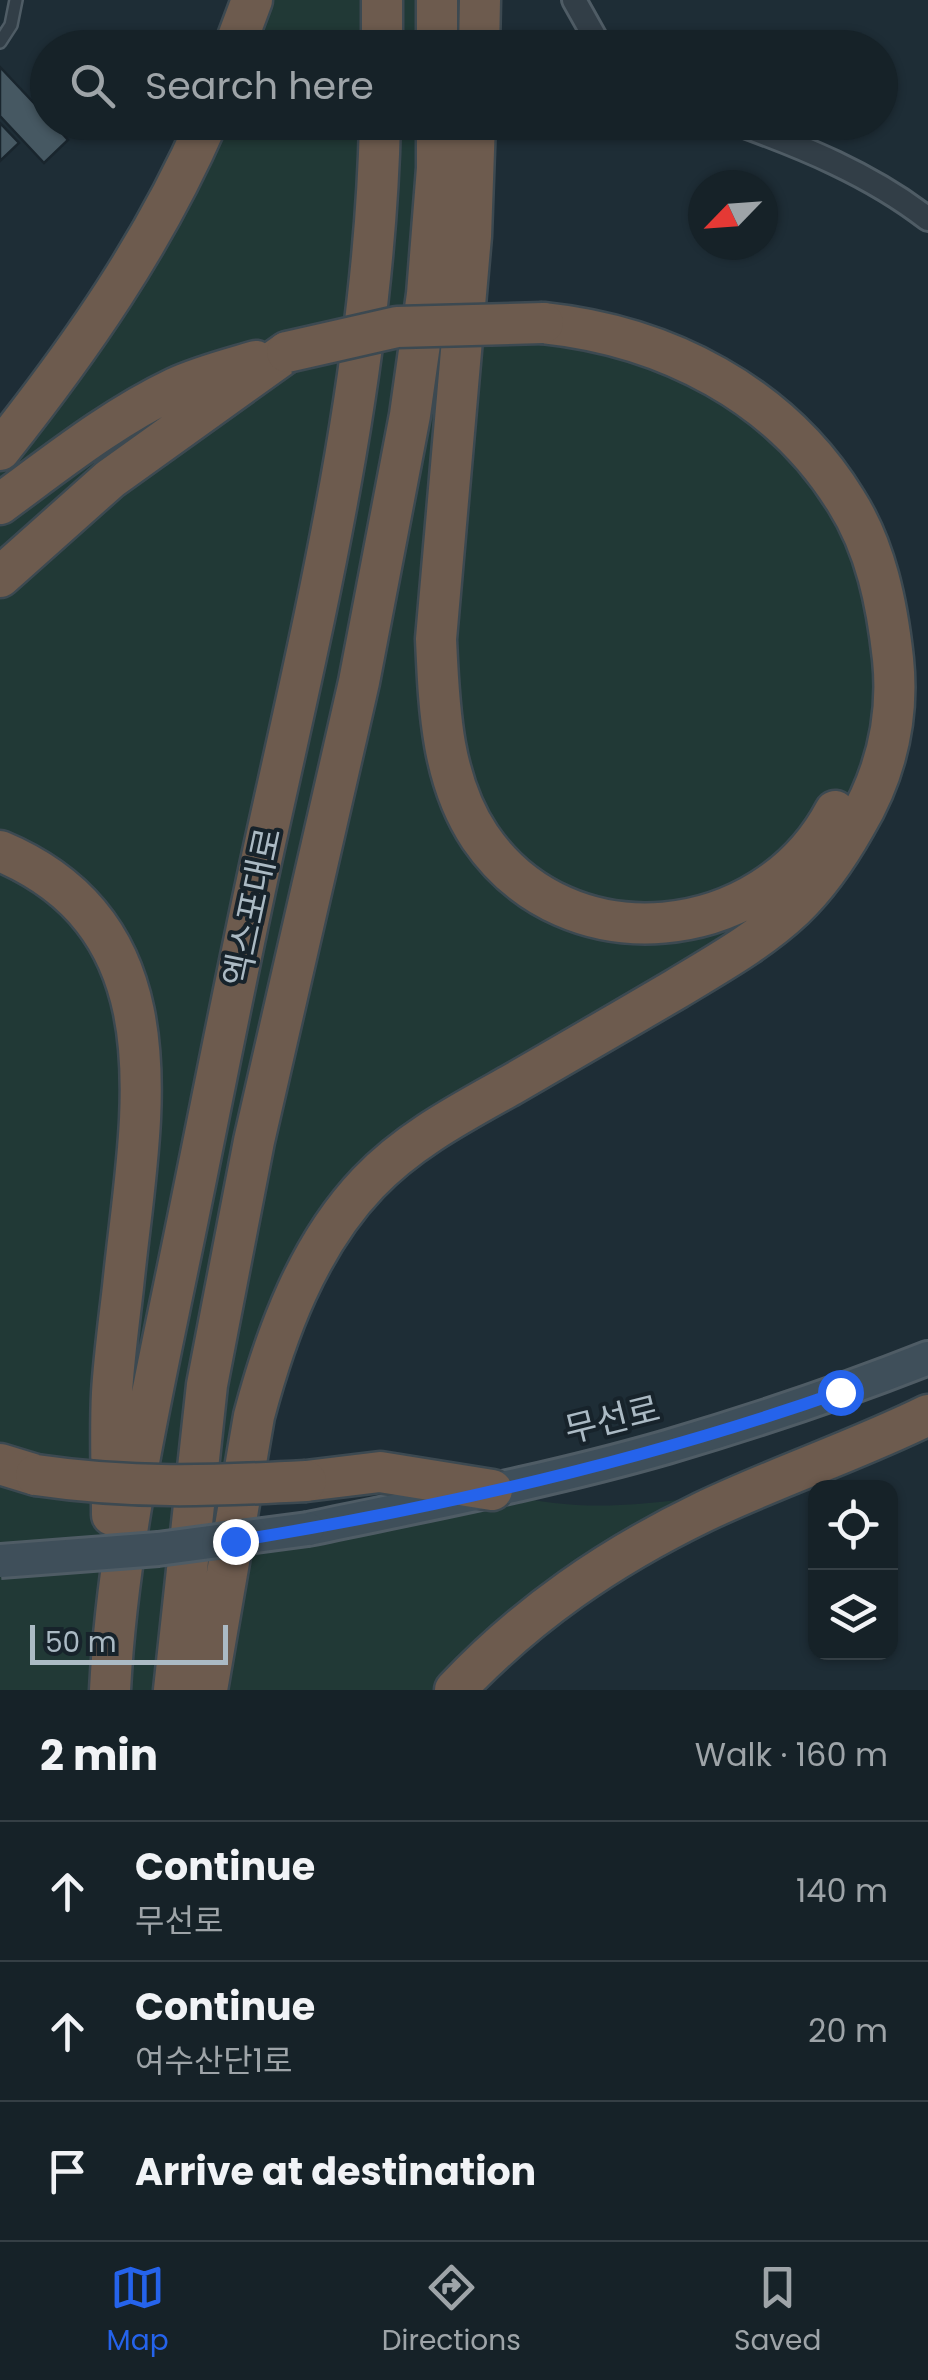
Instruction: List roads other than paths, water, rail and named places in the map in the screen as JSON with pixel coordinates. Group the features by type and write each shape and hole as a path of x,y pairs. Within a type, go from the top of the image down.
{"highway":[{"path":"241,30 252,0"},
{"path":"382,0 382,30"},
{"path":"437,0 437,30"},
{"path":"479,30 480,0"},
{"path":"0,450 70,360 135,262 198,140"},
{"name":"엑스포대로","path":"110,1690 113,1629 155,1382 306,662 351,417 370,298 379,140"},
{"name":"엑스포대로","path":"174,1690 207,1384 254,1141 360,682 410,415 427,294 437,140"},
{"path":"475,140 471,236 436,639 444,743 460,796 480,836 513,874 534,891 587,916 649,925 678,921 734,904 777,878 823,833 861,758 892,652"},
{"path":"0,504 98,433 152,400 214,373 397,327 543,323 612,335 704,369 752,399 799,437 825,469 864,533 878,570 892,652 895,717 866,808 840,852 793,909 731,956 420,1139 367,1184 319,1248 276,1342 254,1416 207,1690"},
{"path":"0,578 110,479 287,352"},
{"path":"0,850 54,878 96,919 134,1006 142,1053 141,1104 112,1392 113,1629"},
{"path":"455,1690 484,1659 556,1598 629,1550 706,1511 928,1415"},
{"path":"18,1470 95,1484 177,1488 380,1472 492,1490"}],"street":[{"path":"574,0 590,30"},
{"path":"784,140 864,177 928,220"},
{"name":"무선로","path":"0,1561 158,1549 308,1529 492,1490 734,1427 928,1358"}],"lane":[{"path":"0,42 10,25 16,0"}]}
